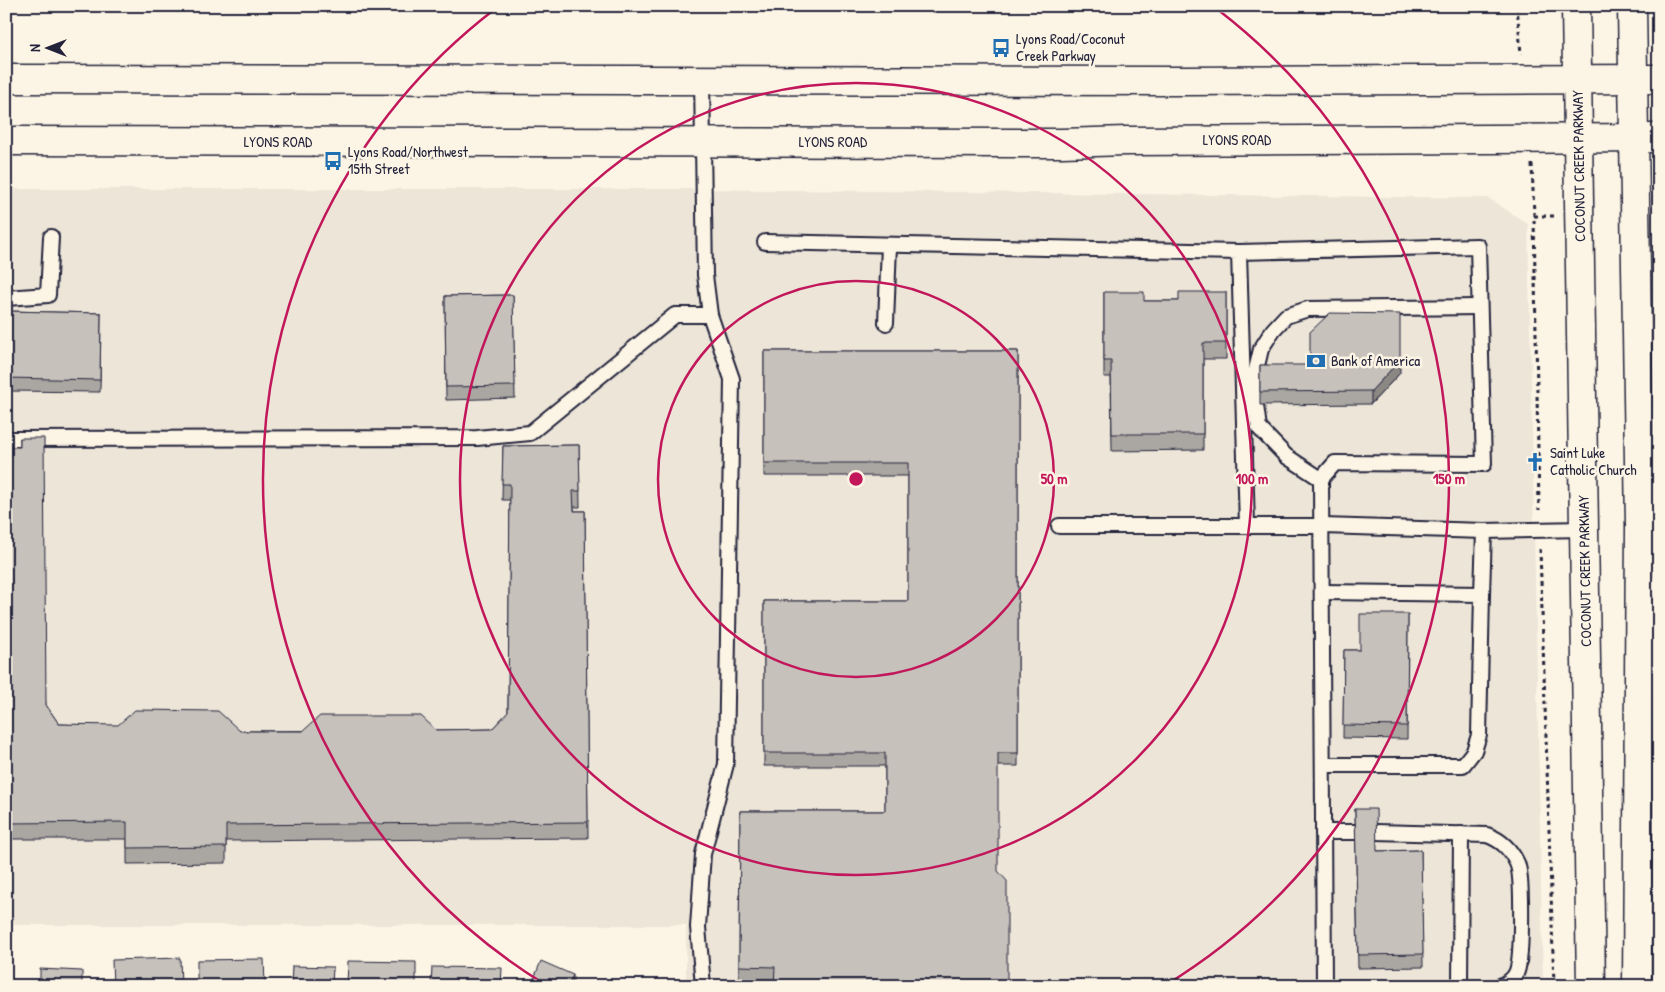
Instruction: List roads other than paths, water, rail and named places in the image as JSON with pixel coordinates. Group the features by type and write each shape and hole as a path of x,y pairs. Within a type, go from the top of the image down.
{"main road":[{"name":"COCONUT CREEK PARKWAY","path":"1576,6 1591,986"},
{"path":"1632,6 1646,79 1647,138 1649,590 1637,986"},
{"path":"6,79 1182,81 1646,79"},
{"name":"LYONS ROAD","path":"6,141 1062,143 1647,138"}],"lane":[{"path":"702,79 705,275 710,315 732,379 726,764 703,854 698,927 703,986"},
{"path":"6,298 48,295 51,237"},
{"path":"765,242 1239,252 1478,246 1484,464 1336,463 1322,479 1324,986"},
{"path":"886,323 889,245"},
{"path":"1239,252 1247,526"},
{"path":"1322,479 1286,456 1259,428 1253,383 1261,349 1273,330 1286,316 1308,310 1479,307"},
{"path":"6,439 477,438 530,433 675,315 710,315"},
{"path":"1059,526 1323,526 1484,531 1584,529"},
{"path":"1323,765 1463,765 1474,751 1479,735 1484,531"},
{"path":"1323,592 1482,594"},
{"path":"1323,832 1355,832"},
{"path":"1376,832 1487,835 1499,839 1509,848 1517,864 1520,880 1520,958 1517,973 1506,984 1500,986"},
{"path":"1460,986 1461,834"}],"place":[{"name":"Lyons Road/Coconut Creek Parkway","path":"1001,48"},
{"name":"Lyons Road/Northwest 15th Street","path":"333,161"},
{"name":"Bank of America","path":"1316,361"},
{"name":"Saint Luke Catholic Church","path":"1535,462"}]}
